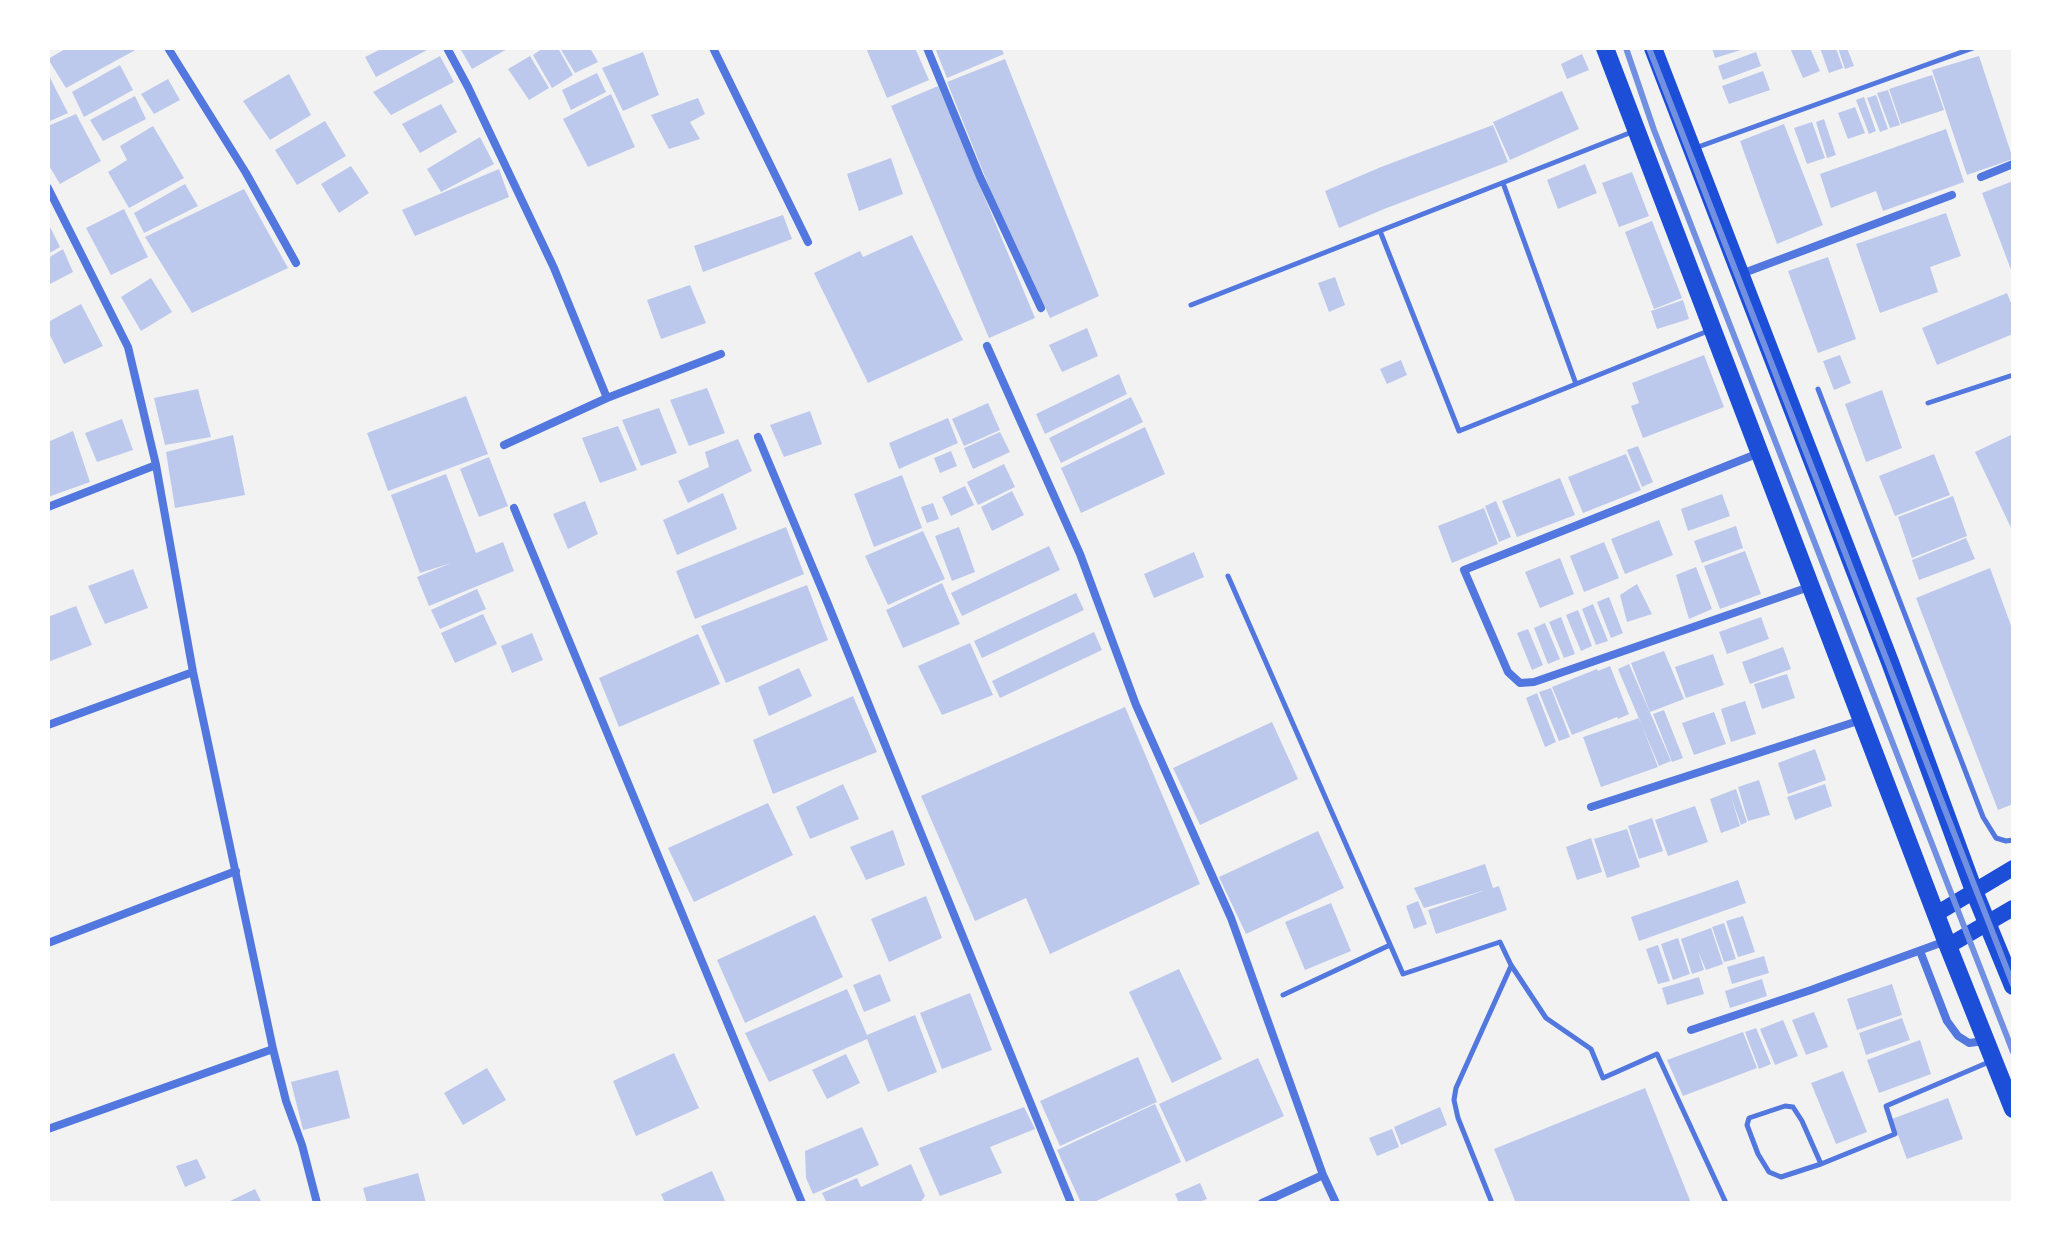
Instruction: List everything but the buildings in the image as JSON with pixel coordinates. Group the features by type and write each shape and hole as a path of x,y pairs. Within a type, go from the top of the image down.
{"highway":[{"path":"1605,48 2013,1109"},
{"path":"1653,48 2013,986"}],"main road":[{"path":"1936,914 2013,868"},
{"path":"1947,944 2013,908"}],"street":[{"path":"168,48 246,173 296,263"},
{"path":"447,48 554,268 607,398"},
{"path":"713,48 808,242"},
{"path":"927,48 980,177 1041,308"},
{"path":"1981,177 2013,164"},
{"path":"48,188 128,347 156,465 193,672 273,1049 317,1203"},
{"path":"1740,274 1952,195"},
{"path":"987,346 1080,554 1136,705 1231,918 1323,1175 1336,1203"},
{"path":"504,445 607,398 721,354"},
{"path":"758,437 1071,1203"},
{"path":"1760,453 1464,570 1508,672 1520,683 1534,682 1811,586"},
{"path":"48,507 156,465"},
{"path":"514,508 802,1203"},
{"path":"48,725 193,672"},
{"path":"1591,807 1862,720"},
{"path":"48,943 236,871"},
{"path":"1691,1030 1947,944"},
{"path":"1920,951 1947,1021 1958,1036 1969,1043 1986,1040"},
{"path":"48,1129 273,1049"},
{"path":"1262,1203 1323,1175"}],"lane":[{"path":"1693,149 1973,48"},
{"path":"1191,305 1637,130"},
{"path":"1503,183 1576,384"},
{"path":"1380,231 1459,431 1713,329"},
{"path":"1928,403 2013,375"},
{"path":"1818,389 1983,817 1996,838 2013,840"},
{"path":"1228,576 1403,974 1500,942 1511,965 1546,1018 1591,1049 1603,1078 1657,1054 1726,1203"},
{"path":"1283,995 1390,945"},
{"path":"1492,1203 1458,1118 1454,1100 1456,1088 1511,965"},
{"path":"1821,1164 1793,1107 1785,1106 1749,1118 1747,1125 1758,1154 1769,1172 1781,1177 1821,1164 1895,1134 1886,1106 1993,1060"}],"railway":[{"path":"1626,48 1654,130 2013,1052"},
{"path":"1649,48 2013,985"}]}
